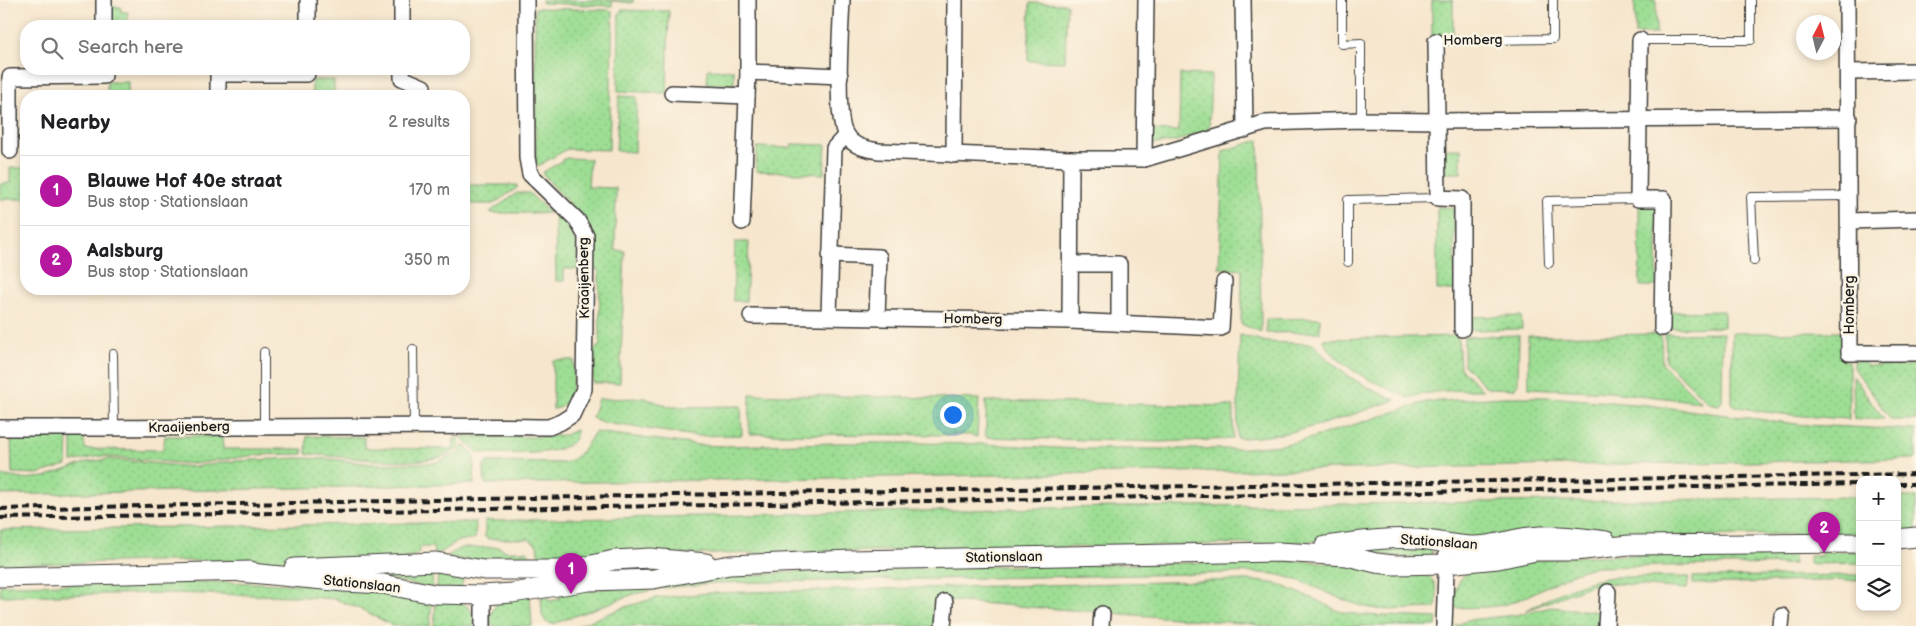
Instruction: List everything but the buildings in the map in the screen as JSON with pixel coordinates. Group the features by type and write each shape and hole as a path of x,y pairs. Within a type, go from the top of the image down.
{"street":[{"path":"104,0 104,20"},
{"path":"308,0 308,20"},
{"path":"402,0 402,20"},
{"name":"Kraaijenberg","path":"0,428 114,429 414,425 549,427 572,415 584,389 586,236 577,220 530,174 526,158 526,0"},
{"path":"742,222 748,72 748,0"},
{"path":"842,0 839,115 846,135 862,149 954,155 1144,160 1265,123 1361,120 1849,118"},
{"path":"954,155 955,0"},
{"path":"1144,160 1146,0"},
{"path":"1243,0 1245,130"},
{"name":"Homberg","path":"1848,0 1849,353 1916,353"},
{"path":"1640,40 1638,199 1664,199 1662,328"},
{"name":"Homberg","path":"1436,41 1438,198"},
{"path":"1849,72 1916,71"},
{"path":"748,72 840,76"},
{"path":"10,151 10,77 104,75"},
{"path":"218,75 218,90"},
{"path":"402,75 402,78 424,87 424,90"},
{"path":"672,93 747,96"},
{"path":"829,316 834,148 846,135"},
{"path":"1070,321 1071,159"},
{"path":"1438,198 1462,199 1462,329"},
{"path":"1849,221 1916,219"},
{"path":"830,255 878,257 877,317"},
{"path":"1070,264 1119,264 1119,323"},
{"name":"Homberg","path":"750,316 1070,321 1221,328 1224,282"},
{"name":"Stationslaan","path":"1278,552 1391,539 1417,538 1447,544 1472,546 1488,545 1528,537 1548,536 1576,537 1629,545"},
{"path":"1901,539 1916,537"},
{"name":"Stationslaan","path":"0,577 240,572 342,565 436,562 484,570 570,570 614,560 650,558 730,565 851,560 1278,552 1347,556 1394,565 1446,564 1498,559 1536,552 1575,551 1629,545 1856,543"},
{"path":"1444,626 1447,544"},
{"path":"1901,545 1916,546"},
{"name":"Stationslaan","path":"240,572 383,584 434,594 483,595 512,593 589,581 653,579 730,565"},
{"path":"483,626 484,570"},
{"path":"1606,626 1608,592"},
{"path":"943,626 945,602"}],"lane":[{"path":"1342,0 1342,44 1361,43 1361,120"},
{"name":"Homberg","path":"1436,41 1553,39 1553,0"},
{"path":"1640,40 1751,40 1751,0"},
{"path":"1754,262 1751,197 1849,196"},
{"path":"1348,262 1348,200 1438,198"},
{"path":"1549,263 1547,201 1638,199"},
{"path":"413,349 414,425"},
{"path":"264,352 264,426"},
{"path":"113,354 114,429"}],"green space":[{"path":"542,0 634,0 632,3 612,1 612,6 542,3"},
{"path":"1432,0 1453,0 1453,37 1432,37"},
{"path":"1635,0 1656,0 1656,34 1635,34"},
{"path":"1030,3 1067,4 1065,62 1028,61"},
{"path":"109,7 121,7 121,12 128,12 128,20 108,20"},
{"path":"535,8 610,10 613,12 609,150 567,149 538,166 536,160"},
{"path":"621,10 669,11 667,93 618,91 619,15"},
{"path":"708,69 734,70 734,85 707,84"},
{"path":"1180,74 1211,75 1209,129 1177,141 1149,145 1150,130 1179,131"},
{"path":"312,80 334,80 334,90 312,90"},
{"path":"107,82 128,82 128,90 107,90"},
{"path":"619,96 637,97 635,152 616,151"},
{"path":"1259,140 1261,332 1241,324 1242,270 1219,268 1223,151"},
{"path":"792,144 826,145 824,174 756,171 757,147 791,148"},
{"path":"1444,149 1461,149 1461,173 1444,173"},
{"path":"566,158 590,159 588,187 616,188 615,250 625,251 620,383 593,383 593,351 600,345 599,270 593,269 593,250 584,221 542,173"},
{"path":"10,168 20,168 20,199 0,199 0,184 10,183"},
{"path":"470,185 517,185 517,188 493,204 470,204"},
{"path":"517,193 529,193 550,213 491,213 491,211"},
{"path":"1657,204 1657,286 1640,286 1639,205"},
{"path":"1437,207 1454,208 1455,290 1437,290"},
{"path":"555,213 571,232 578,251 578,269 564,269 564,281 556,281"},
{"path":"735,242 749,242 746,301 733,301"},
{"path":"1724,311 1724,327 1670,328 1670,312"},
{"path":"1521,316 1522,329 1469,330 1469,317"},
{"path":"1320,318 1320,332 1266,333 1266,319"},
{"path":"1843,332 1844,360 1849,361 1849,419 1753,410 1732,404 1732,333"},
{"path":"1723,333 1722,401 1719,405 1709,403 1666,362 1665,334"},
{"path":"1661,334 1662,364 1701,402 1610,392 1529,388 1528,336"},
{"path":"1240,335 1267,342 1313,344 1341,371 1371,389 1395,400 1298,430 1257,437 1237,438"},
{"path":"1519,335 1518,383 1514,389 1487,388 1464,365 1464,337"},
{"path":"1458,336 1460,368 1483,390 1454,390 1408,398 1372,381 1349,367 1330,350 1323,339"},
{"path":"553,360 574,360 573,382 569,397 560,407 553,409"},
{"path":"1854,361 1863,361 1867,366 1916,365 1916,420 1891,420 1854,368"},
{"path":"1853,376 1884,419 1854,419"},
{"path":"750,394 979,399 977,437 970,435 749,434"},
{"path":"1504,397 1549,397 1647,405 1805,425 1916,430 1916,459 485,484 484,466 487,462 565,463 579,454 595,432 699,445 725,446 912,443 982,444 1077,449 1234,449 1281,445 1305,440 1426,402"},
{"path":"644,398 672,407 741,406 742,435 696,436 605,423 592,418 598,399"},
{"path":"986,401 1233,406 1233,439 1160,442 986,437"},
{"path":"576,430 574,440 565,447 536,453 478,453 460,436 537,437 565,435"},
{"path":"11,436 68,436 67,465 37,474 12,473"},
{"path":"72,436 84,437 85,449 163,450 165,436 222,436 223,449 303,449 303,454 256,455 193,464 99,456 72,462"},
{"path":"307,436 364,437 364,448 454,449 454,439 459,439 460,446 449,454 432,459 411,461 364,459 306,454"},
{"path":"464,445 474,455 474,484 0,495 0,475 22,479 45,477 88,462 109,459 192,467 234,461 296,458 331,459 371,464 435,463 456,454"},
{"path":"1856,497 1856,533 1685,536 1601,534 1500,539 1348,539 1284,543 659,555 541,567 537,545 529,539 488,539 485,537 485,521 1049,508"},
{"path":"1901,497 1916,497 1916,532 1901,532"},
{"path":"476,522 475,538 459,541 434,554 433,547 420,547 418,554 402,560 152,561 0,565 0,530"},
{"path":"1379,544 1431,549 1432,556 1429,560 1334,549"},
{"path":"499,547 506,551 527,551 529,553 529,567 445,558 460,548"},
{"path":"1856,551 1856,563 1809,564 1809,556 1822,556 1822,552"},
{"path":"1794,552 1794,564 1593,567 1510,603 1486,607 1453,608 1454,595 1458,584 1465,575 1476,567 1581,556"},
{"path":"1307,561 1425,573 1435,584 1436,608 1395,610 1371,608 1348,601 1292,578 1249,572 715,583 663,588 634,594 553,624 546,622 542,615 541,597 548,597 549,601 560,599 559,595 579,591 790,572 843,569"},
{"path":"433,567 432,588 343,570"},
{"path":"438,567 462,574 461,588 437,589"},
{"path":"1856,575 1856,580 1693,584 1693,577"},
{"path":"1614,577 1689,577 1687,589 1608,583 1591,585 1525,611 1579,585"},
{"path":"1248,580 1278,584 1338,611 1361,615 1437,618 1436,626 1258,626 1254,624 938,600 935,626 577,626 625,607 656,598 708,593"},
{"path":"221,582 325,585 432,598 430,626 393,626 363,610 335,599 294,596 168,593 0,596 0,585"},
{"path":"530,594 532,626 490,626 491,613 497,603"},
{"path":"436,598 463,603 471,611 475,626 434,626"},
{"path":"1552,607 1600,612 1599,626 1455,626 1468,620 1516,615"}],"railway":[{"path":"0,509 774,493 1916,474"},
{"path":"0,518 1856,484"},
{"path":"1901,484 1916,484"}],"place":[{"name":"Aalsburg","path":"1824,553"},
{"name":"Blauwe Hof 40e straat","path":"571,594"}]}
